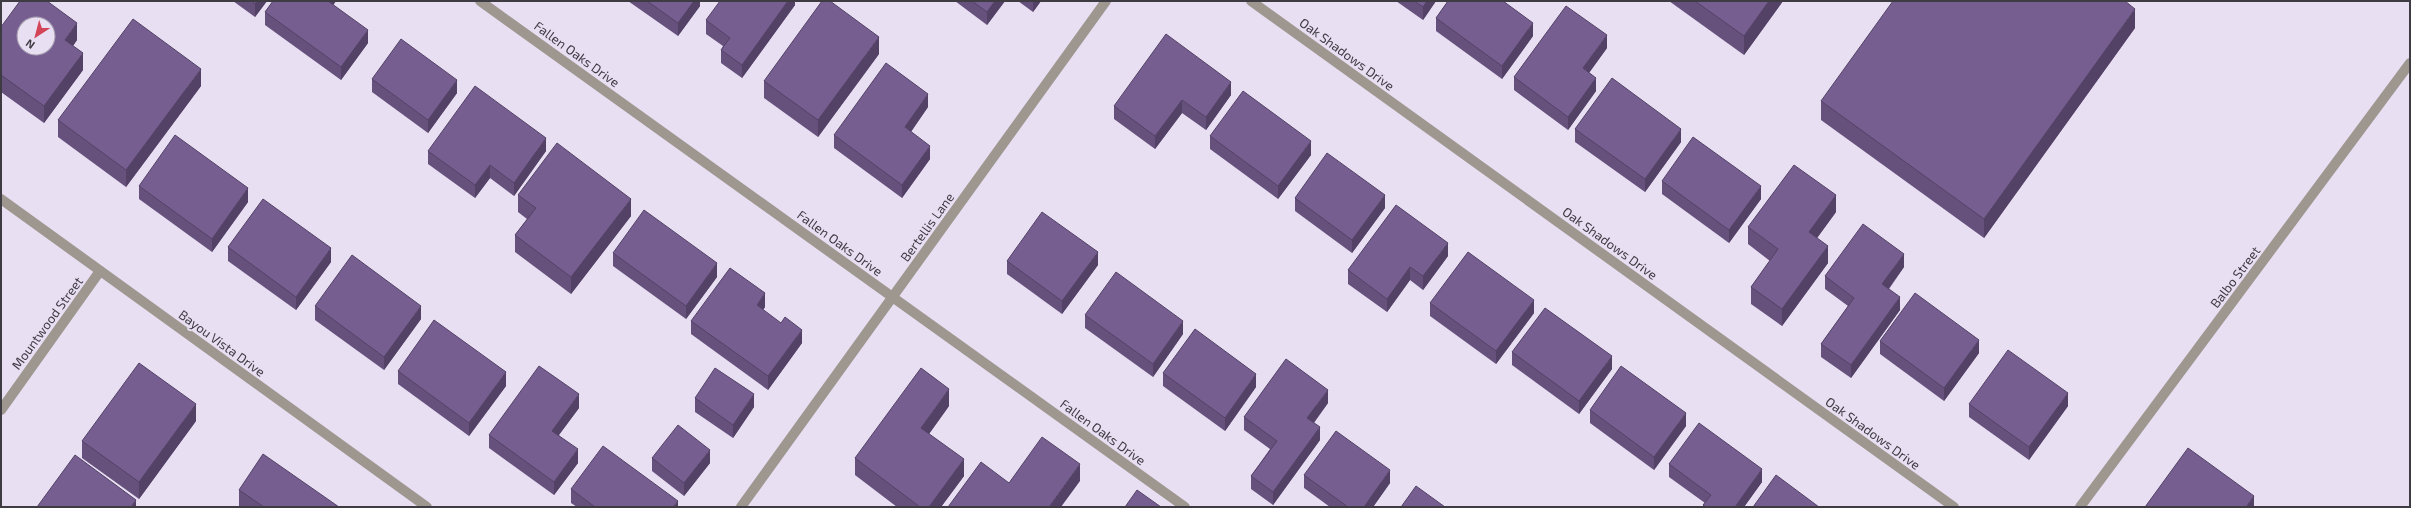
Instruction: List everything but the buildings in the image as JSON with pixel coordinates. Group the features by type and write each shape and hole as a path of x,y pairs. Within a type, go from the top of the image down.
{"street":[{"name":"Fallen Oaks Drive","path":"480,1 1185,507"},
{"name":"Bertellis Lane","path":"741,507 1106,1"},
{"name":"Oak Shadows Drive","path":"1251,1 1954,507"},
{"name":"Balbo Street","path":"2080,507 2410,63"},
{"name":"Bayou Vista Drive","path":"1,199 427,507"},
{"name":"Mountwood Street","path":"1,410 100,271"}]}
